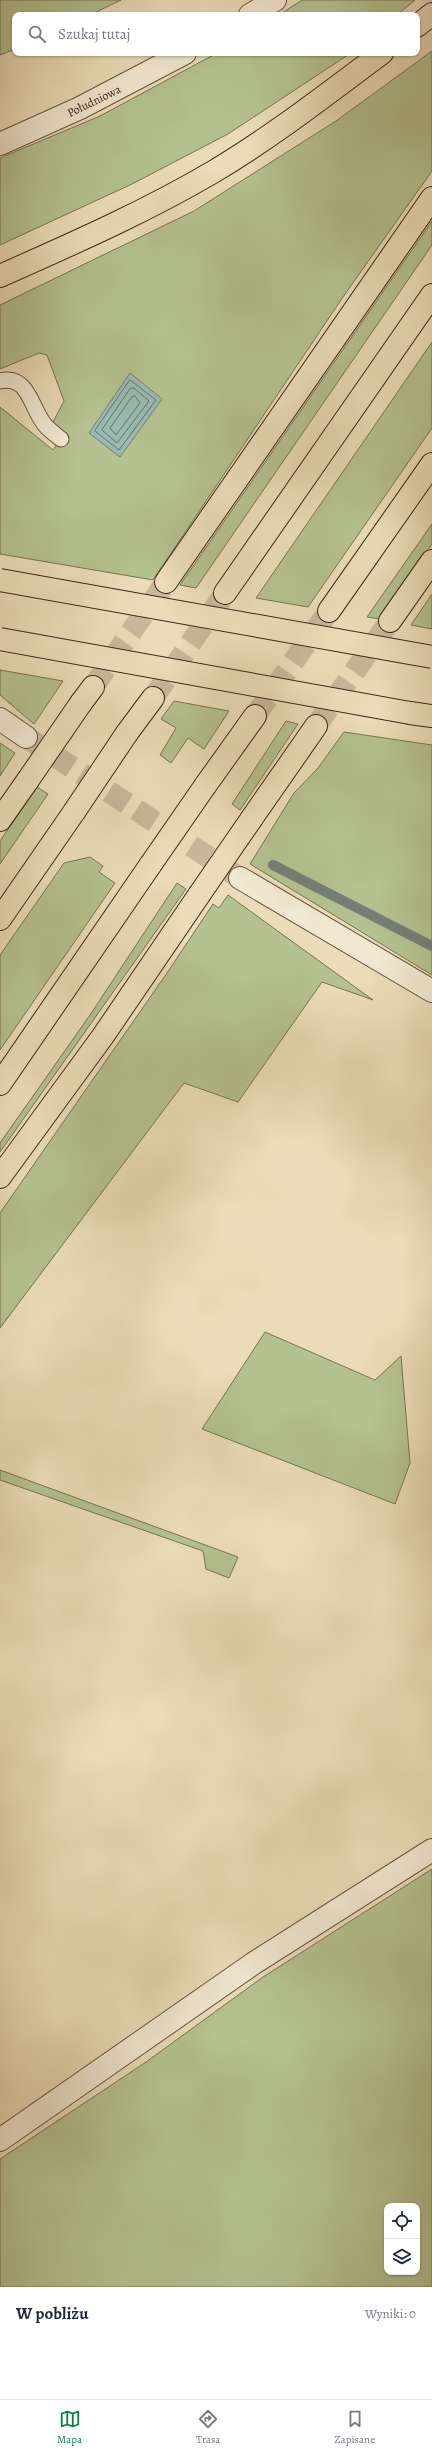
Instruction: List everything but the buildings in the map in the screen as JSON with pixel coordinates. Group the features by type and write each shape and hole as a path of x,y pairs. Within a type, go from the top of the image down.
{"highway":[{"path":"420,24 432,14"},
{"path":"0,276 128,217 213,171 322,98 378,56"},
{"path":"166,582 432,198"},
{"path":"225,593 432,295"},
{"path":"329,611 432,464"},
{"path":"390,621 432,561"},
{"path":"0,580 432,657"},
{"path":"0,639 432,716"},
{"path":"0,820 87,695"},
{"path":"0,919 127,733 153,698"},
{"path":"0,1084 205,786 255,716"},
{"path":"0,1177 103,1036 316,726"}],"street":[{"path":"255,12 274,0"},
{"name":"Południowa","path":"0,144 80,108 179,56"},
{"path":"0,719 26,736"},
{"path":"240,878 432,991"},
{"path":"0,2140 254,1963 432,1850"}],"lane":[{"path":"0,381 18,383 28,391 44,424 61,439"}],"green space":[{"path":"0,0 121,0 96,12 12,12 12,50 0,55"},
{"path":"302,0 415,0 401,12 284,12"},
{"path":"432,51 432,171 343,297 153,580 0,554 0,407 53,450 65,433 53,422 64,401 47,355 39,353 0,369 0,305 194,211 336,121"},
{"path":"211,56 346,56 228,134 132,184 0,245 0,158 100,116"},
{"path":"432,221 432,245 196,588 180,585"},
{"path":"432,342 432,428 308,607 256,598"},
{"path":"432,524 432,544 380,619 367,617"},
{"path":"432,594 432,629 411,625"},
{"path":"0,670 63,681 34,724 0,695"},
{"path":"174,701 229,711 204,749 188,738 171,763 160,755 176,728 161,719"},
{"path":"286,721 298,724 240,810 232,804"},
{"path":"344,732 432,745 432,975 250,864 294,793 318,768"},
{"path":"0,743 15,753 0,776"},
{"path":"37,787 48,794 0,864 0,841"},
{"path":"90,857 103,866 99,872 115,883 0,1050 0,955 64,863"},
{"path":"177,883 186,889 0,1152 0,1143 90,1015"},
{"path":"228,895 373,1000 322,982 238,1102 184,1083 0,1328 0,1213 167,973 213,904 219,908"},
{"path":"265,1332 375,1380 401,1356 410,1463 395,1504 202,1429"},
{"path":"0,1470 238,1557 229,1578 206,1569 203,1551 0,1480"},
{"path":"432,1869 432,2287 0,2287 0,2159 146,2062 263,1977"}],"water":[{"path":"130,373 162,399 120,457 89,433"}],"waterway":[{"path":"273,865 432,946"}],"tunnel":[{"path":"93,687 166,582"},
{"path":"153,698 225,593"},
{"path":"255,716 329,611"},
{"path":"316,726 390,621"},
{"path":"26,737 240,878"}]}
